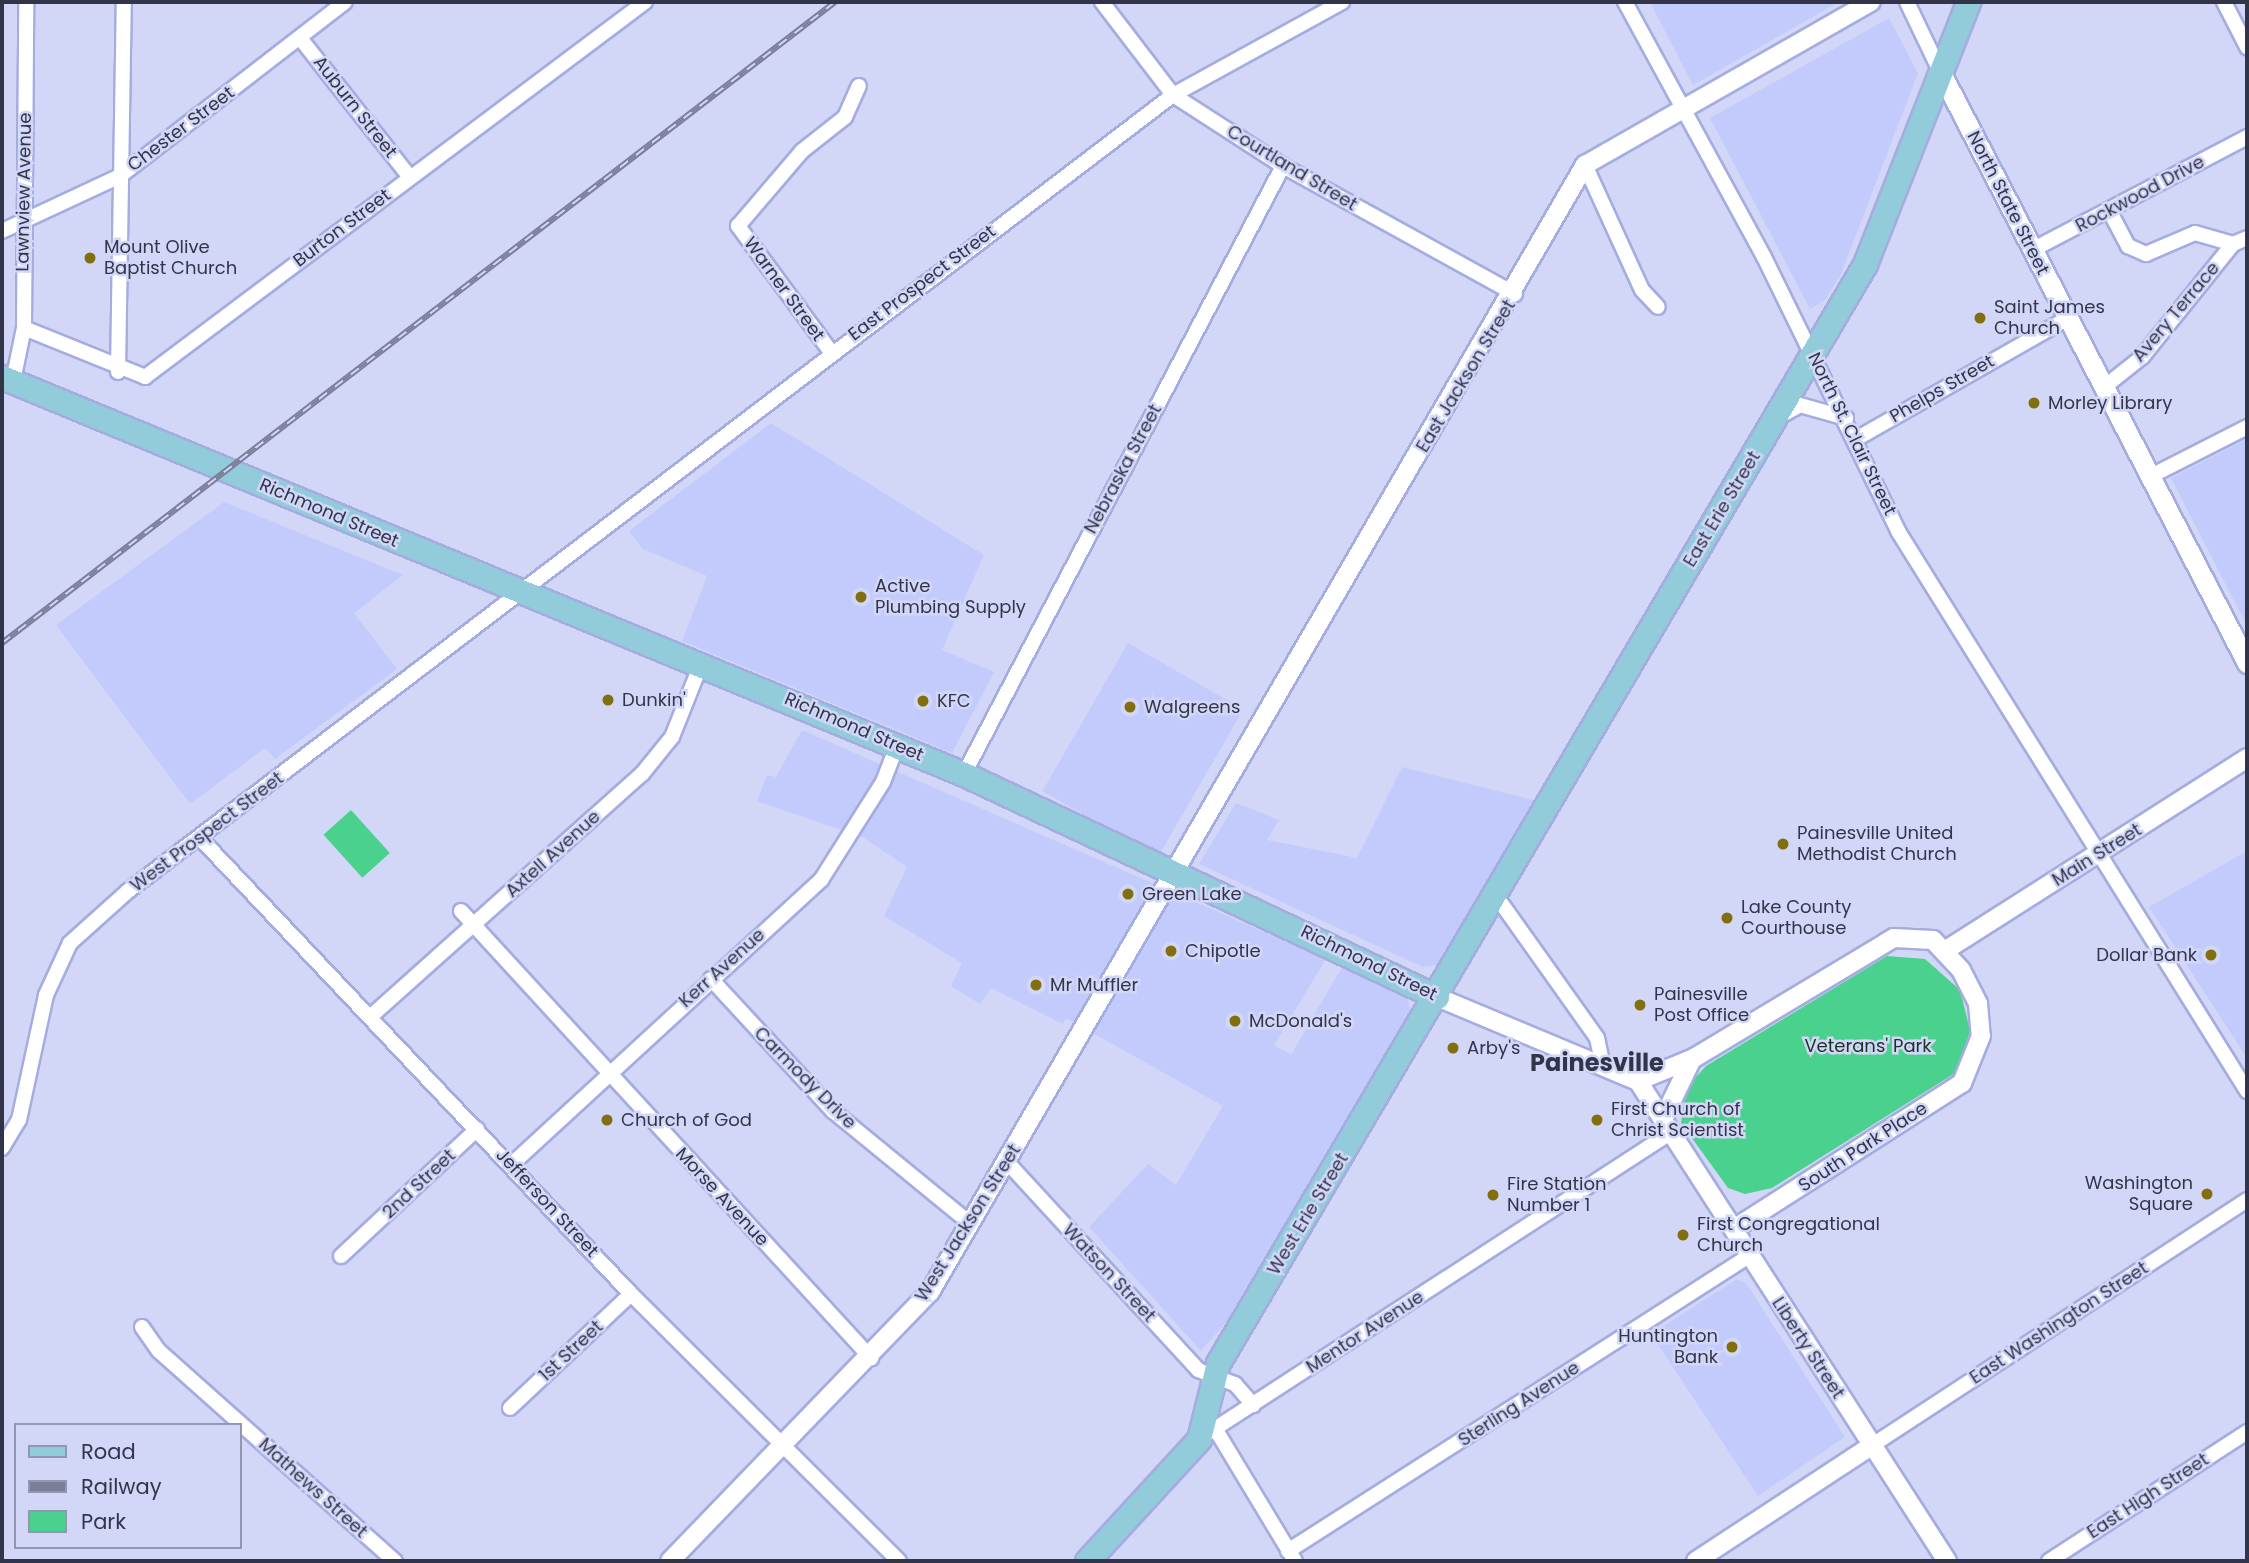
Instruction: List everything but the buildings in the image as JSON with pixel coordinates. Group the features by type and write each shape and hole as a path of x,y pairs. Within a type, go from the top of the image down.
{"main road":[{"name":"East Erie Street","path":"1437,997 1494,893 1813,355 1885,221 1968,2"},
{"name":"North State Street","path":"1940,71 2065,320 2151,476 2247,663"},
{"name":"Richmond Street","path":"7,379 521,594 701,664 897,745 1175,869 1437,997"},
{"name":"West Erie Street","path":"1207,1435 1214,1379 1437,997"},
{"name":"Mentor Avenue","path":"1087,1561 1207,1435"}],"street":[{"name":"Lawnview Avenue","path":"7,379 24,328 26,2"},
{"path":"118,372 124,2"},
{"name":"Chester Street","path":"2,231 120,176 345,2"},
{"name":"Burton Street","path":"24,328 118,372 145,377 645,2"},
{"name":"Courtland Street","path":"1102,2 1173,94 1283,166 1515,294"},
{"name":"East Prospect Street","path":"521,594 831,352 1173,94 1342,2"},
{"name":"North St. Clair Street","path":"1626,2 1846,418 1898,531 2102,853 2247,1091"},
{"path":"1658,307 1642,290 1585,165 1871,2"},
{"name":"North State Street","path":"1907,2 1940,71"},
{"path":"2224,2 2247,47"},
{"name":"Auburn Street","path":"300,38 409,177"},
{"name":"Warner Street","path":"831,352 738,226 802,151 845,117 859,86"},
{"name":"Rockwood Drive","path":"2032,250 2247,137"},
{"name":"East Jackson Street","path":"1175,869 1515,294 1585,165"},
{"name":"Nebraska Street","path":"964,774 1283,166"},
{"path":"2109,210 2129,246 2146,254 2195,233 2233,244"},
{"name":"Avery Terrace","path":"2103,388 2143,356 2233,244 2247,238"},
{"name":"Phelps Street","path":"1856,439 2065,320"},
{"path":"1776,419 1800,405 1846,418"},
{"path":"2151,476 2247,427"},
{"name":"West Prospect Street","path":"2,1148 19,1120 46,995 70,943 200,838 521,594"},
{"name":"Axtell Avenue","path":"369,1017 642,774 672,737 701,664"},
{"name":"Kerr Avenue","path":"512,1164 606,1072 821,880 883,782 897,745"},
{"name":"Main Street","path":"1946,950 2102,853 2247,758"},
{"name":"Jefferson Street","path":"200,838 512,1164 631,1294 786,1445 899,1561"},
{"name":"West Jackson Street","path":"670,1561 786,1445 930,1292 1175,869"},
{"path":"1494,893 1597,1038 1602,1066"},
{"name":"Morse Avenue","path":"461,911 870,1358"},
{"path":"1667,1126 1637,1081 1694,1058 1894,938 1919,935 1946,950"},
{"name":"South Park Place","path":"1734,1228 1962,1083 1979,1054 1978,1004 1946,950"},
{"name":"Carmody Drive","path":"711,979 832,1111 970,1223"},
{"name":"Richmond Street","path":"1437,997 1637,1081"},
{"path":"1667,1126 1678,1077 1694,1058"},
{"name":"Liberty Street","path":"1667,1126 1947,1561"},
{"name":"Mentor Avenue","path":"1207,1435 1667,1126"},
{"name":"2nd Street","path":"341,1256 477,1129"},
{"name":"Watson Street","path":"1007,1162 1198,1370 1214,1379 1235,1384 1253,1405"},
{"name":"East Washington Street","path":"1871,1446 2247,1200"},
{"name":"Sterling Avenue","path":"1291,1556 1749,1256"},
{"name":"1st Street","path":"510,1408 631,1294"},
{"name":"Mathews Street","path":"142,1327 159,1351 240,1423"},
{"name":"Mathews Street","path":"242,1425 395,1561"},
{"name":"East High Street","path":"2049,1561 2247,1432"},
{"path":"1207,1435 1291,1556"},
{"path":"1696,1561 1871,1446"}],"shaded area":[{"path":"1650,2 1839,2 1693,85"},
{"path":"1889,18 1918,73 1841,274 1825,300 1810,309 1710,118"},
{"path":"771,423 984,555 942,650 994,672 952,753 682,641 707,576 643,549 629,531"},
{"path":"2247,439 2247,626 2171,478"},
{"path":"224,502 403,575 354,613 397,669 275,759 265,748 190,804 56,625"},
{"path":"1128,643 1243,710 1158,858 1042,791"},
{"path":"802,730 1326,959 1274,1045 1291,1055 1342,967 1407,996 1411,1012 1230,1318 1201,1351 1089,1227 1148,1164 1176,1185 1223,1106 1066,1018 1063,1024 991,988 980,1004 951,986 962,963 884,916 907,867 864,838 757,801 767,775 776,777"},
{"path":"1402,767 1534,800 1437,965 1423,967 1199,864 1236,803 1279,820 1267,840 1357,858"},
{"path":"2247,851 2247,1058 2149,907"},
{"path":"1737,1279 1746,1283 1845,1437 1758,1496 1651,1334"}],"green space":[{"path":"351,810 390,853 362,878 324,835"},
{"name":"Veterans' Park","path":"1887,956 1925,959 1960,990 1970,1030 1960,1070 1772,1188 1745,1194 1728,1188 1681,1123 1686,1088 1706,1066"}],"railway":[{"path":"2,643 835,2"}],"place":[{"name":"Mount Olive Baptist Church","path":"90,258"},
{"name":"Saint James Church","path":"1980,318"},
{"name":"Morley Library","path":"2034,403"},
{"name":"Active Plumbing Supply","path":"861,597"},
{"name":"Dunkin'","path":"608,700"},
{"name":"KFC","path":"923,701"},
{"name":"Walgreens","path":"1130,707"},
{"name":"Painesville United Methodist Church","path":"1783,844"},
{"name":"Green Lake","path":"1128,894"},
{"name":"Lake County Courthouse","path":"1727,918"},
{"name":"Chipotle","path":"1171,951"},
{"name":"Dollar Bank","path":"2211,955"},
{"name":"Mr Muffler","path":"1036,985"},
{"name":"Painesville Post Office","path":"1640,1005"},
{"name":"McDonald's","path":"1235,1021"},
{"name":"Arby's","path":"1453,1048"},
{"name":"Church of God","path":"607,1120"},
{"name":"First Church of Christ Scientist","path":"1597,1120"},
{"name":"Washington Square","path":"2207,1194"},
{"name":"Fire Station Number 1","path":"1493,1195"},
{"name":"First Congregational Church","path":"1683,1235"},
{"name":"Huntington Bank","path":"1732,1347"}],"district":[{"name":"Painesville","path":"1597,1063"}]}
